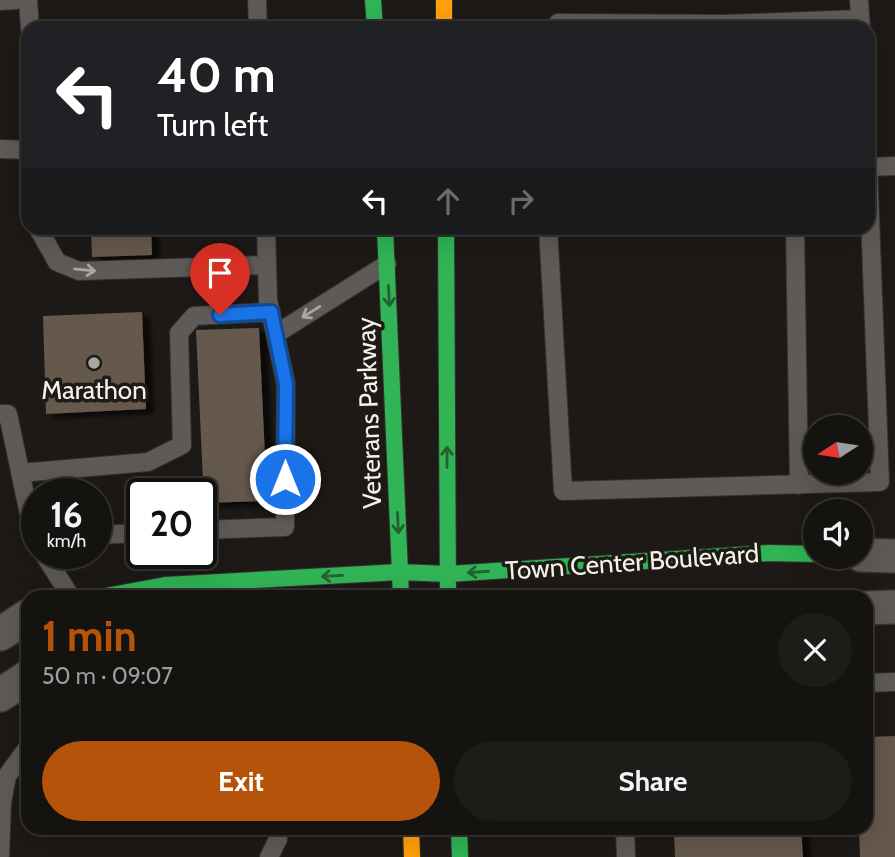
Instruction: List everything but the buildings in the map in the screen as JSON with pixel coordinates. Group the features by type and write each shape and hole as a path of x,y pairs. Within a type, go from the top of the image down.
{"main road":[{"path":"373,0 374,21"},
{"path":"444,0 444,21"},
{"name":"Veterans Parkway","path":"385,235 401,590"},
{"path":"446,235 448,590"},
{"name":"Town Center Boulevard","path":"400,572 448,574 768,553 803,554"},
{"path":"138,590 165,585 400,572"},
{"path":"411,835 412,857"},
{"path":"459,835 460,857"}],"street":[{"path":"873,555 895,556"},
{"path":"873,608 895,607"},
{"path":"0,634 21,620"},
{"path":"0,695 21,682"}],"lane":[{"path":"0,1 16,0"},
{"path":"28,0 30,21"},
{"path":"257,0 258,21"},
{"path":"859,0 860,21"},
{"path":"0,149 21,150"},
{"path":"875,166 895,166"},
{"path":"42,235 58,262 79,271 267,265"},
{"path":"217,529 285,527 286,384 271,312 266,235"},
{"path":"548,235 563,491 880,482 871,235"},
{"path":"795,235 799,485"},
{"path":"276,334 387,264"},
{"path":"20,473 148,462 182,445 179,333 194,316 271,312"},
{"path":"0,414 8,414 21,478"},
{"path":"54,569 67,590"},
{"path":"873,683 895,682"},
{"path":"0,855 2,803 7,776 21,757"},
{"path":"270,857 278,835"},
{"path":"625,835 626,857"}],"traffic: fast":[{"path":"373,0 374,21"},
{"path":"385,235 401,590"},
{"path":"446,235 448,590"},
{"path":"138,590 165,585 400,572 448,574 768,553 803,554"},
{"path":"459,835 460,857"}],"traffic: slow":[{"path":"444,0 444,21"},
{"path":"411,835 412,857"}],"place":[{"name":"Marathon","path":"94,363"}],"route":[{"path":"220,315 271,312 286,384 285,479"}]}
